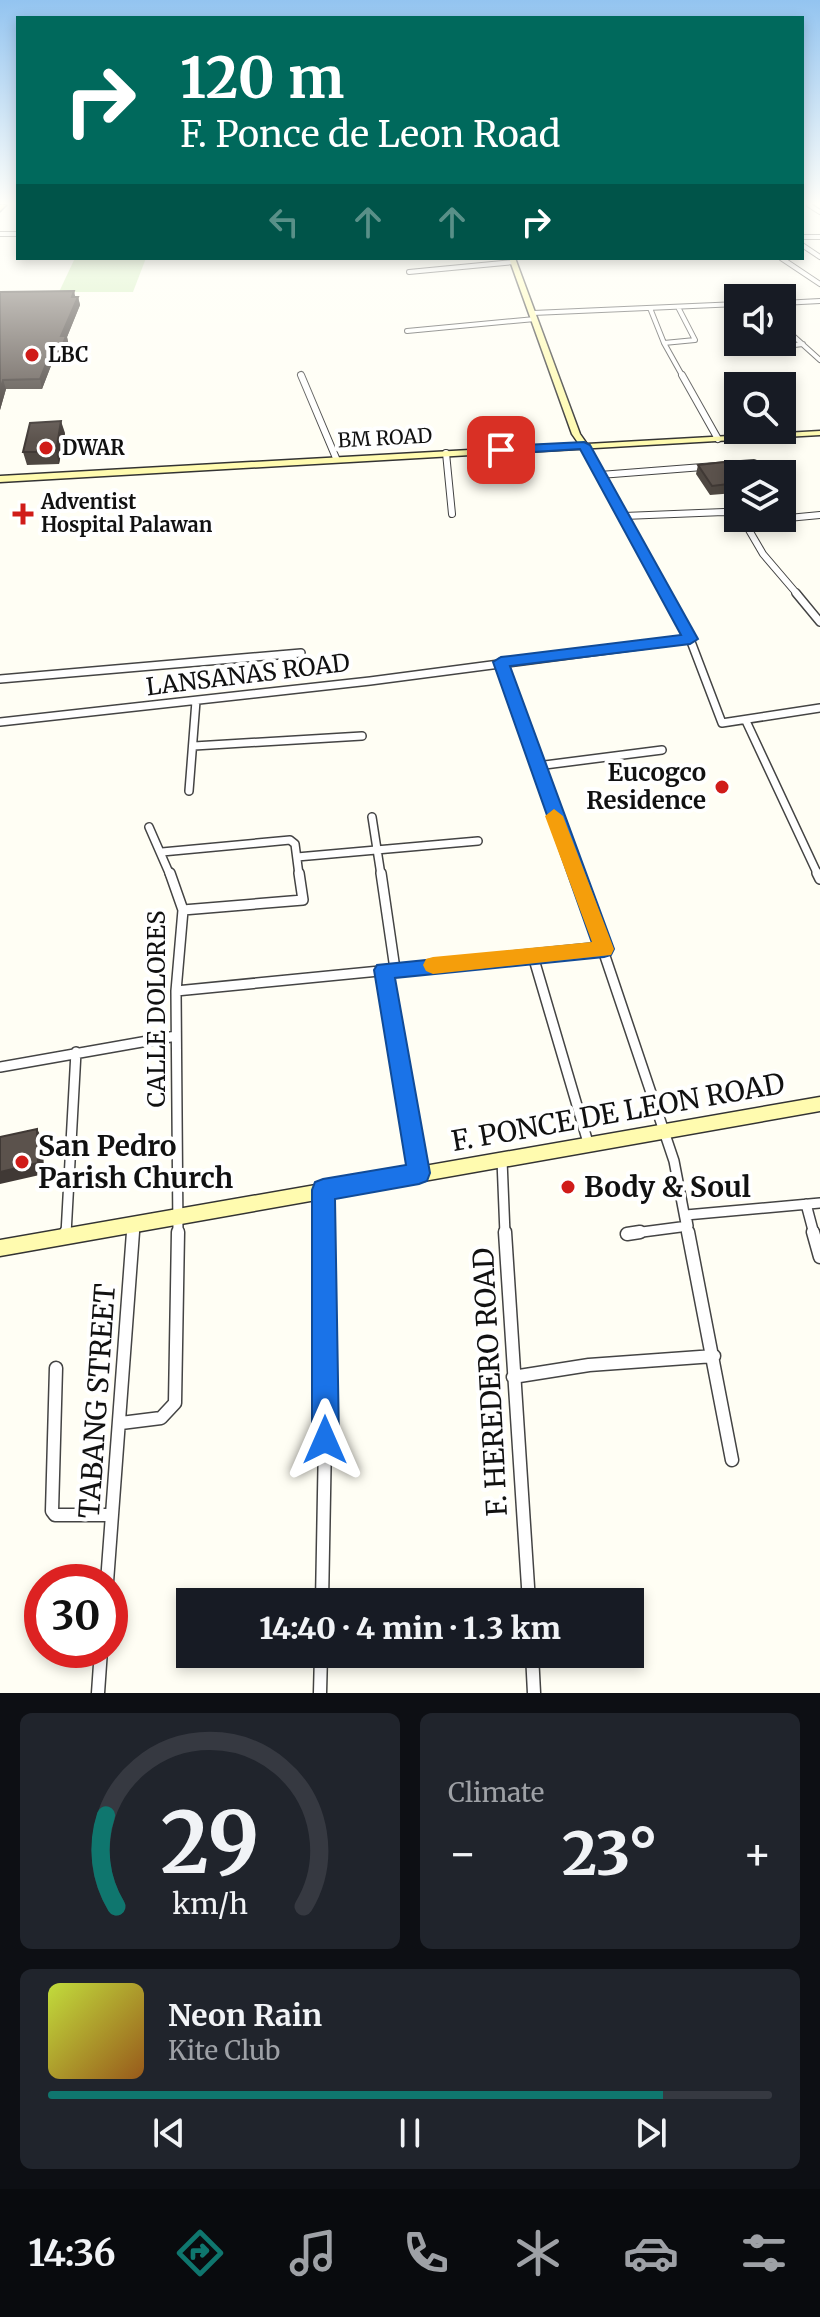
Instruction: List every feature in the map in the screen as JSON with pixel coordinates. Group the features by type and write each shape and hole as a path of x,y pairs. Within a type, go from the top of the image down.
{"street":[{"path":"522,284 576,434 690,639 722,723 820,708"},
{"path":"796,302 820,301"},
{"path":"407,331 534,316 724,305"},
{"path":"664,343 695,340 678,307"},
{"path":"650,308 664,343 718,439"},
{"path":"796,338 820,360"},
{"path":"796,345 803,344"},
{"path":"301,374 336,458"},
{"name":"BM ROAD","path":"0,479 820,433"},
{"path":"446,453 452,514"},
{"path":"600,475 724,465"},
{"path":"624,516 724,512"},
{"path":"796,516 820,515"},
{"path":"750,532 763,554 820,622"},
{"name":"LANSANAS ROAD","path":"0,722 196,701 690,639"},
{"path":"0,679 301,653"},
{"path":"501,662 604,949 664,1133 687,1220 732,1460"},
{"path":"189,791 196,701"},
{"path":"746,721 820,879"},
{"path":"194,746 362,736"},
{"path":"537,766 662,750"},
{"path":"372,817 419,1173"},
{"name":"CALLE DOLORES","path":"121,1423 161,1418 175,1403 178,1216 176,991 183,910 162,852 149,827"},
{"path":"162,852 290,840 295,844 305,897 301,901 183,910"},
{"path":"297,857 478,841"},
{"path":"176,991 604,949"},
{"path":"533,956 589,1146"},
{"path":"0,1067 176,1036"},
{"path":"66,1237 76,1052"},
{"name":"F. PONCE DE LEON ROAD","path":"0,1248 820,1104"},
{"name":"F. HEREDERO ROAD","path":"502,1158 528,1588"},
{"path":"322,1588 325,1440 323,1190"},
{"path":"627,1234 687,1220 820,1203"},
{"path":"806,1204 820,1257"},
{"name":"TABANG STREET","path":"108,1564 134,1224"},
{"path":"513,1377 614,1363 714,1356"},
{"path":"56,1368 52,1511 55,1515 112,1515"},
{"path":"98,1693 100,1668"},
{"path":"320,1693 321,1668"},
{"path":"533,1668 534,1693"}],"green space":[{"path":"63,284 136,284 133,292 59,292"}],"building":[{"path":"74,291 72,297 78,297 61,336 66,336 61,349 52,349 40,379 3,380 0,391 0,292"},
{"path":"61,421 56,452 23,452 30,423"},
{"path":"724,462 724,485 712,486 698,465"},
{"path":"37,1129 38,1163 0,1172 0,1137"}],"slow traffic":[{"path":"433,965 604,949 554,816"}],"place":[{"name":"LBC","path":"32,355"},
{"name":"DWAR","path":"46,448"},
{"name":"Adventist Hospital Palawan","path":"23,514"},
{"name":"Eucogco Residence","path":"722,787"},
{"name":"San Pedro Parish Church","path":"22,1162"},
{"name":"Body & Soul","path":"568,1187"}],"route":[{"path":"325,1440 323,1190 419,1173 384,970 604,949 573,870 501,662 690,639 584,445 501,450"}]}
